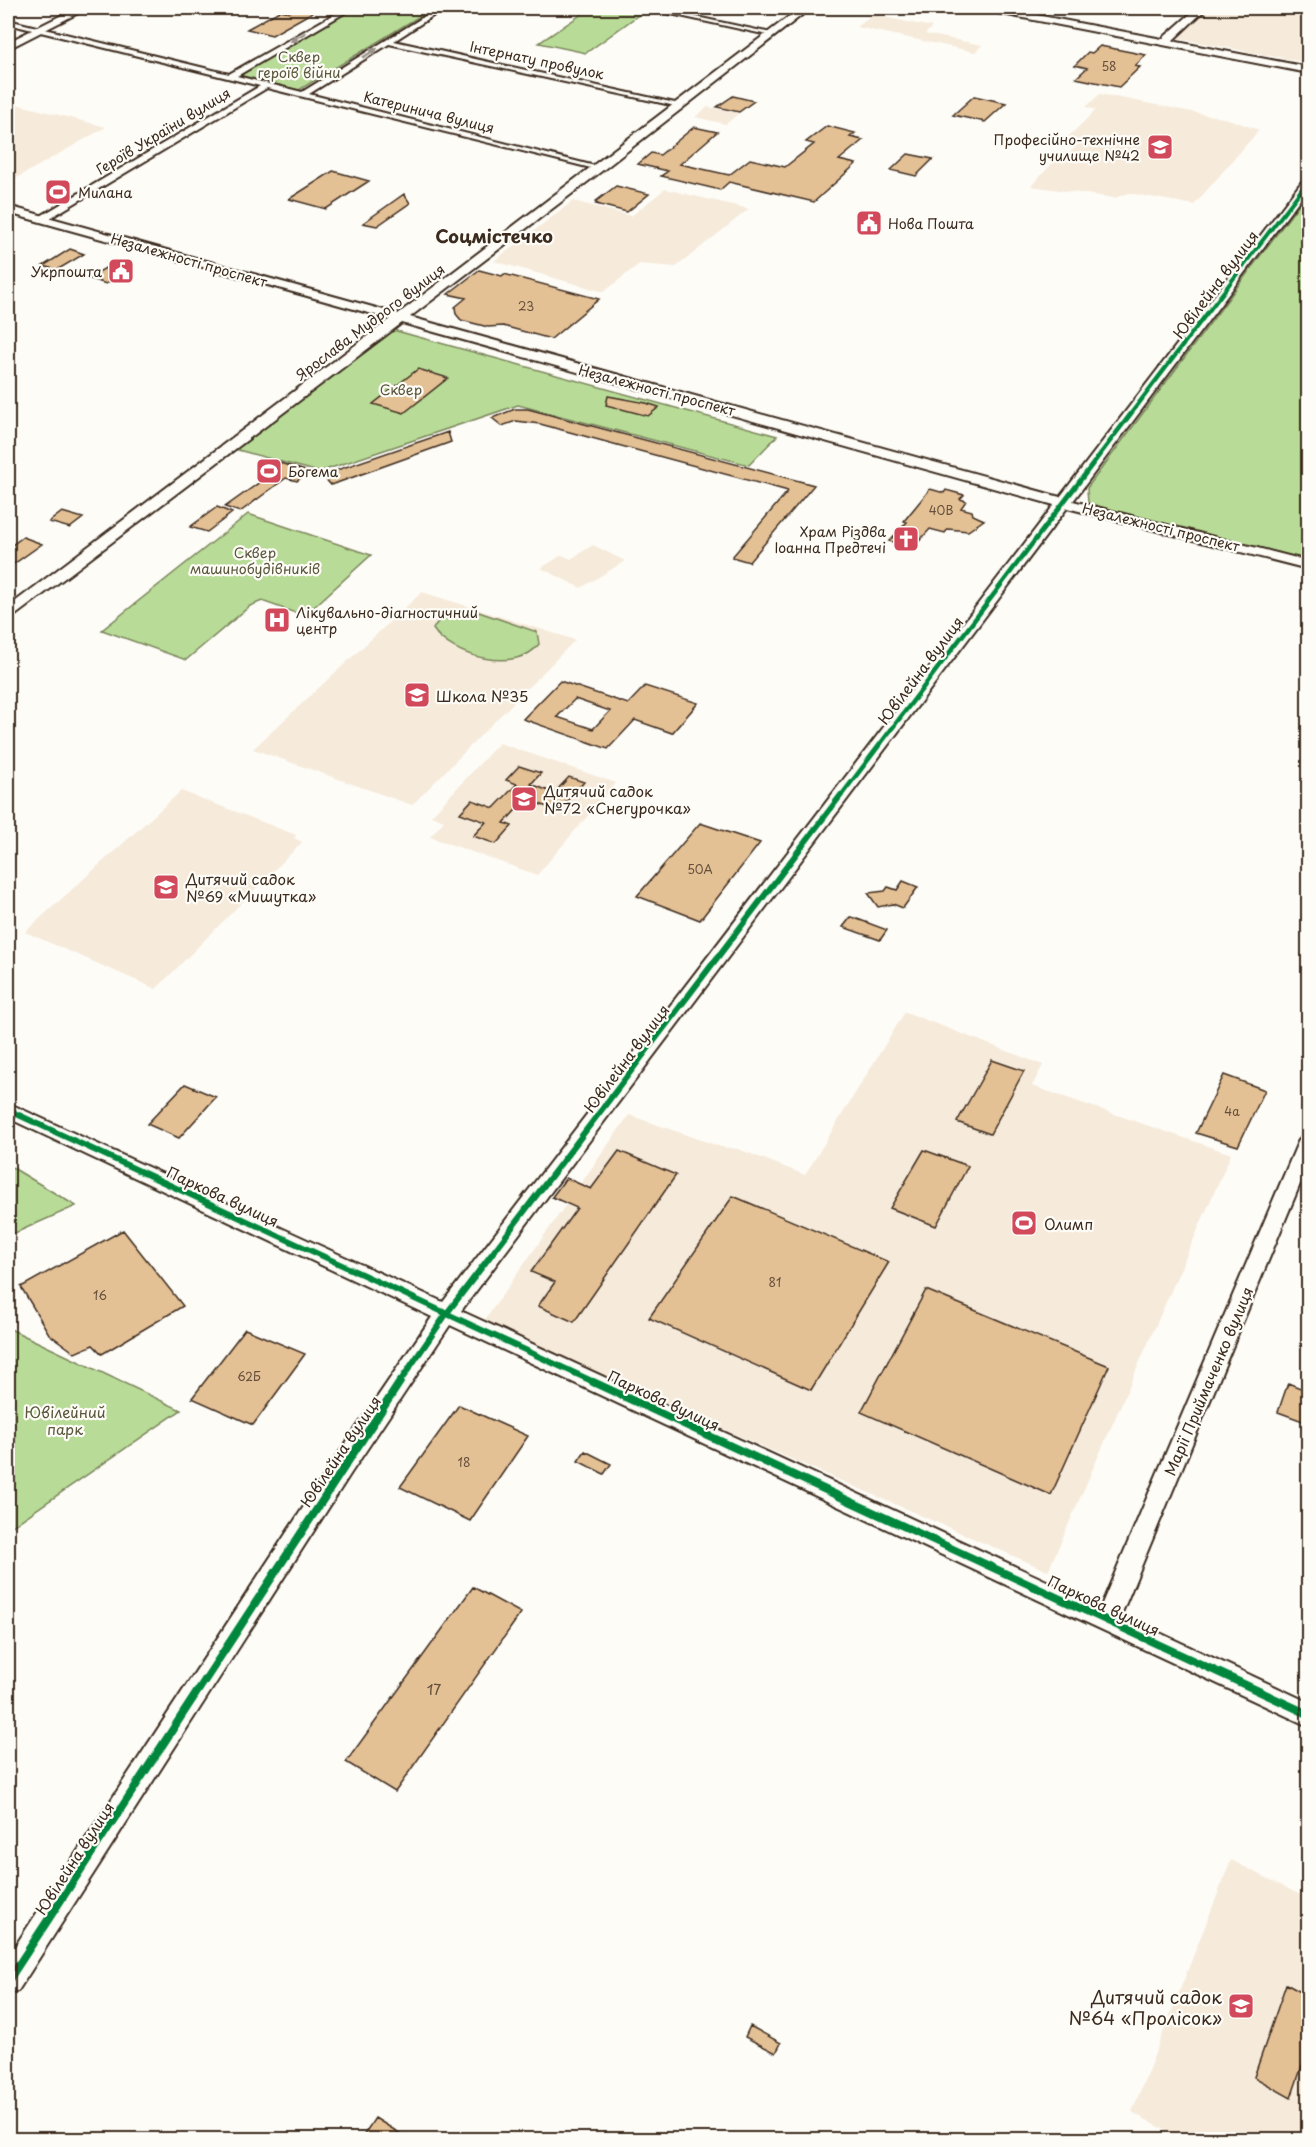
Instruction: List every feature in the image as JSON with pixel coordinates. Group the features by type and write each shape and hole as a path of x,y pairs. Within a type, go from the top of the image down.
{"street":[{"path":"8,46 83,8"},
{"name":"Героїв України вулиця","path":"230,77 349,8"},
{"path":"303,95 442,8"},
{"path":"647,8 772,34"},
{"name":"Ярослава Мудрого вулиця","path":"8,614 806,8"},
{"path":"987,8 1308,70"},
{"path":"1166,42 1202,8"},
{"name":"Катеринича вулиця","path":"8,22 598,168"},
{"name":"Інтернату провулок","path":"388,42 680,105"},
{"name":"Героїв України вулиця","path":"42,219 266,86"},
{"name":"Ювілейна вулиця","path":"8,1981 343,1466 447,1313 1308,180"},
{"name":"Незалежності проспект","path":"8,209 1064,503 1308,565"},
{"name":"Паркова вулиця","path":"8,1110 1308,1714"},
{"name":"Марії Приймаченко вулиця","path":"1107,1620 1308,1143"}],"shaded area":[{"path":"1206,8 1308,8 1308,63 1171,37"},
{"path":"873,15 932,27 925,34 982,45 975,52 857,27"},
{"name":"Професійно-технічне училище №42","path":"1100,94 1228,119 1259,130 1194,205 1129,193 1114,198 1031,186 1062,153 1068,154 1082,141 1068,137 1096,110 1086,107"},
{"path":"8,102 106,127 8,183"},
{"path":"708,107 739,113 726,124 695,117"},
{"path":"665,189 749,209 676,267 639,264 604,292 494,261 573,201 631,216"},
{"path":"593,545 625,561 581,588 541,568 562,555 571,559"},
{"name":"Школа №35","path":"422,592 575,640 412,805 253,749"},
{"name":"Дитячий садок №72 «Снегурочка»","path":"499,743 616,783 537,875 430,837 444,821 431,816"},
{"name":"Дитячий садок №69 «Мишутка»","path":"181,791 296,835 294,838 302,842 156,989 25,932"},
{"path":"905,1012 1043,1065 1032,1086 1231,1154 1048,1571 482,1324 629,1115 721,1147 738,1149 805,1175"},
{"name":"Дитячий садок №64 «Пролісок»","path":"1231,1860 1308,1899 1308,2139 1181,2139 1132,2112"}],"green space":[{"name":"Сквер героїв війни","path":"351,8 433,8 299,90 239,76"},
{"path":"591,8 625,8 644,11 586,53 539,43"},
{"path":"1308,192 1308,560 1088,504 1087,488"},
{"name":"Сквер","path":"393,330 777,436 749,465 518,405 319,472 234,449"},
{"name":"Сквер машинобудівників","path":"248,514 371,555 304,616 262,601 250,606 186,660 102,630"},
{"path":"473,610 537,632 539,644 529,653 516,658 501,660 484,658 454,647 433,629 445,616 455,612"},
{"path":"8,1165 76,1206 8,1236"},
{"name":"Ювілейний парк","path":"8,1328 181,1410 8,1529"}],"building":[{"path":"297,8 320,8 272,35 247,29 281,10 289,12"},
{"path":"1100,46 1146,55 1135,66 1140,67 1119,87 1076,78 1087,68 1075,65 1088,52 1092,53"},
{"path":"733,96 754,101 739,112 717,107"},
{"path":"974,96 1006,103 985,122 953,115"},
{"path":"827,126 855,133 850,137 863,140 839,160 856,164 814,202 729,182 720,190 661,176 668,171 638,164 651,153 660,155 694,127 717,132 680,164 729,175 750,159 785,167 814,144 806,142"},
{"path":"908,154 933,159 916,176 891,170"},
{"path":"333,171 369,181 326,209 289,199"},
{"path":"616,186 649,194 627,212 596,204 598,203 595,202"},
{"path":"404,194 410,203 377,226 363,223"},
{"path":"70,249 84,254 57,270 43,266"},
{"path":"114,263 131,268 106,284 88,278"},
{"path":"479,270 502,276 504,274 599,299 551,339 503,326 488,327 461,320 456,314 455,307 466,298 448,294"},
{"path":"418,369 448,378 404,413 373,404"},
{"path":"608,396 659,407 648,416 606,405"},
{"path":"515,409 528,409 814,485 749,562 732,557 788,491 540,424 516,421 502,426 492,418"},
{"path":"448,432 451,442 331,485 322,475"},
{"path":"280,463 309,472 297,481 286,478 240,512 225,507 267,477 264,476"},
{"path":"930,489 964,495 960,499 966,501 961,508 972,511 973,515 984,520 968,531 948,529 945,533 930,529 914,547 889,541 907,522 904,521"},
{"path":"217,507 232,513 207,532 190,527"},
{"path":"62,512 83,518 70,528 49,522"},
{"path":"23,537 42,544 8,568 8,548"},
{"path":"560,681 628,704 645,686 698,703 672,733 635,720 608,749 523,719","holes":["575,699 610,711 593,729 557,717"]},
{"path":"519,766 541,773 531,784 554,793 569,777 584,782 558,811 526,799 504,823 512,826 496,844 473,836 486,822 460,813 472,800 494,808 517,784 506,780"},
{"path":"700,823 760,843 700,920 637,896"},
{"path":"903,881 918,887 903,908 893,904 878,907 868,893 885,891 888,887 897,890"},
{"path":"851,917 887,930 880,940 843,927"},
{"path":"992,1060 1024,1071 990,1134 957,1122"},
{"path":"1224,1075 1265,1090 1238,1146 1196,1133"},
{"path":"185,1084 216,1097 179,1138 147,1124"},
{"path":"924,1150 968,1166 936,1226 890,1208"},
{"path":"619,1151 676,1175 574,1322 538,1306 555,1282 531,1272 577,1208 552,1197 566,1178 591,1189"},
{"path":"733,1196 889,1262 811,1390 649,1318"},
{"path":"123,1230 183,1306 102,1354 93,1345 75,1353 49,1334 21,1287"},
{"path":"926,1290 1109,1366 1051,1495 861,1412"},
{"path":"245,1329 305,1354 253,1425 192,1398"},
{"path":"1288,1383 1308,1391 1308,1423 1278,1412"},
{"path":"459,1405 528,1436 470,1521 400,1487"},
{"path":"585,1451 611,1464 604,1474 578,1461"},
{"path":"473,1587 521,1613 395,1792 346,1762"},
{"path":"1286,1984 1308,1996 1308,2066 1303,2063 1291,2098 1254,2077"},
{"path":"750,2026 781,2043 776,2053 745,2037"},
{"path":"375,2118 409,2139 361,2139"}],"cycle path":[{"path":"8,1981 343,1466 447,1313 1308,181"},
{"path":"8,1110 1308,1714"}],"place":[{"name":"Професійно-технічне училище №42","path":"1160,147"},
{"name":"Милана","path":"58,192"},
{"name":"Нова Пошта","path":"869,223"},
{"name":"Укрпошта","path":"121,271"},
{"name":"Богема","path":"269,471"},
{"name":"Храм Різдва Іоанна Предтечі","path":"906,539"},
{"name":"Лікувально-діагностичний центр","path":"277,620"},
{"name":"Школа №35","path":"417,695"},
{"name":"Дитячий садок №72 «Снегурочка»","path":"524,799"},
{"name":"Дитячий садок №69 «Мишутка»","path":"166,887"},
{"name":"Олимп","path":"1024,1223"},
{"name":"Дитячий садок №64 «Пролісок»","path":"1241,2006"}],"district":[{"name":"Соцмістечко","path":"494,235"}]}
